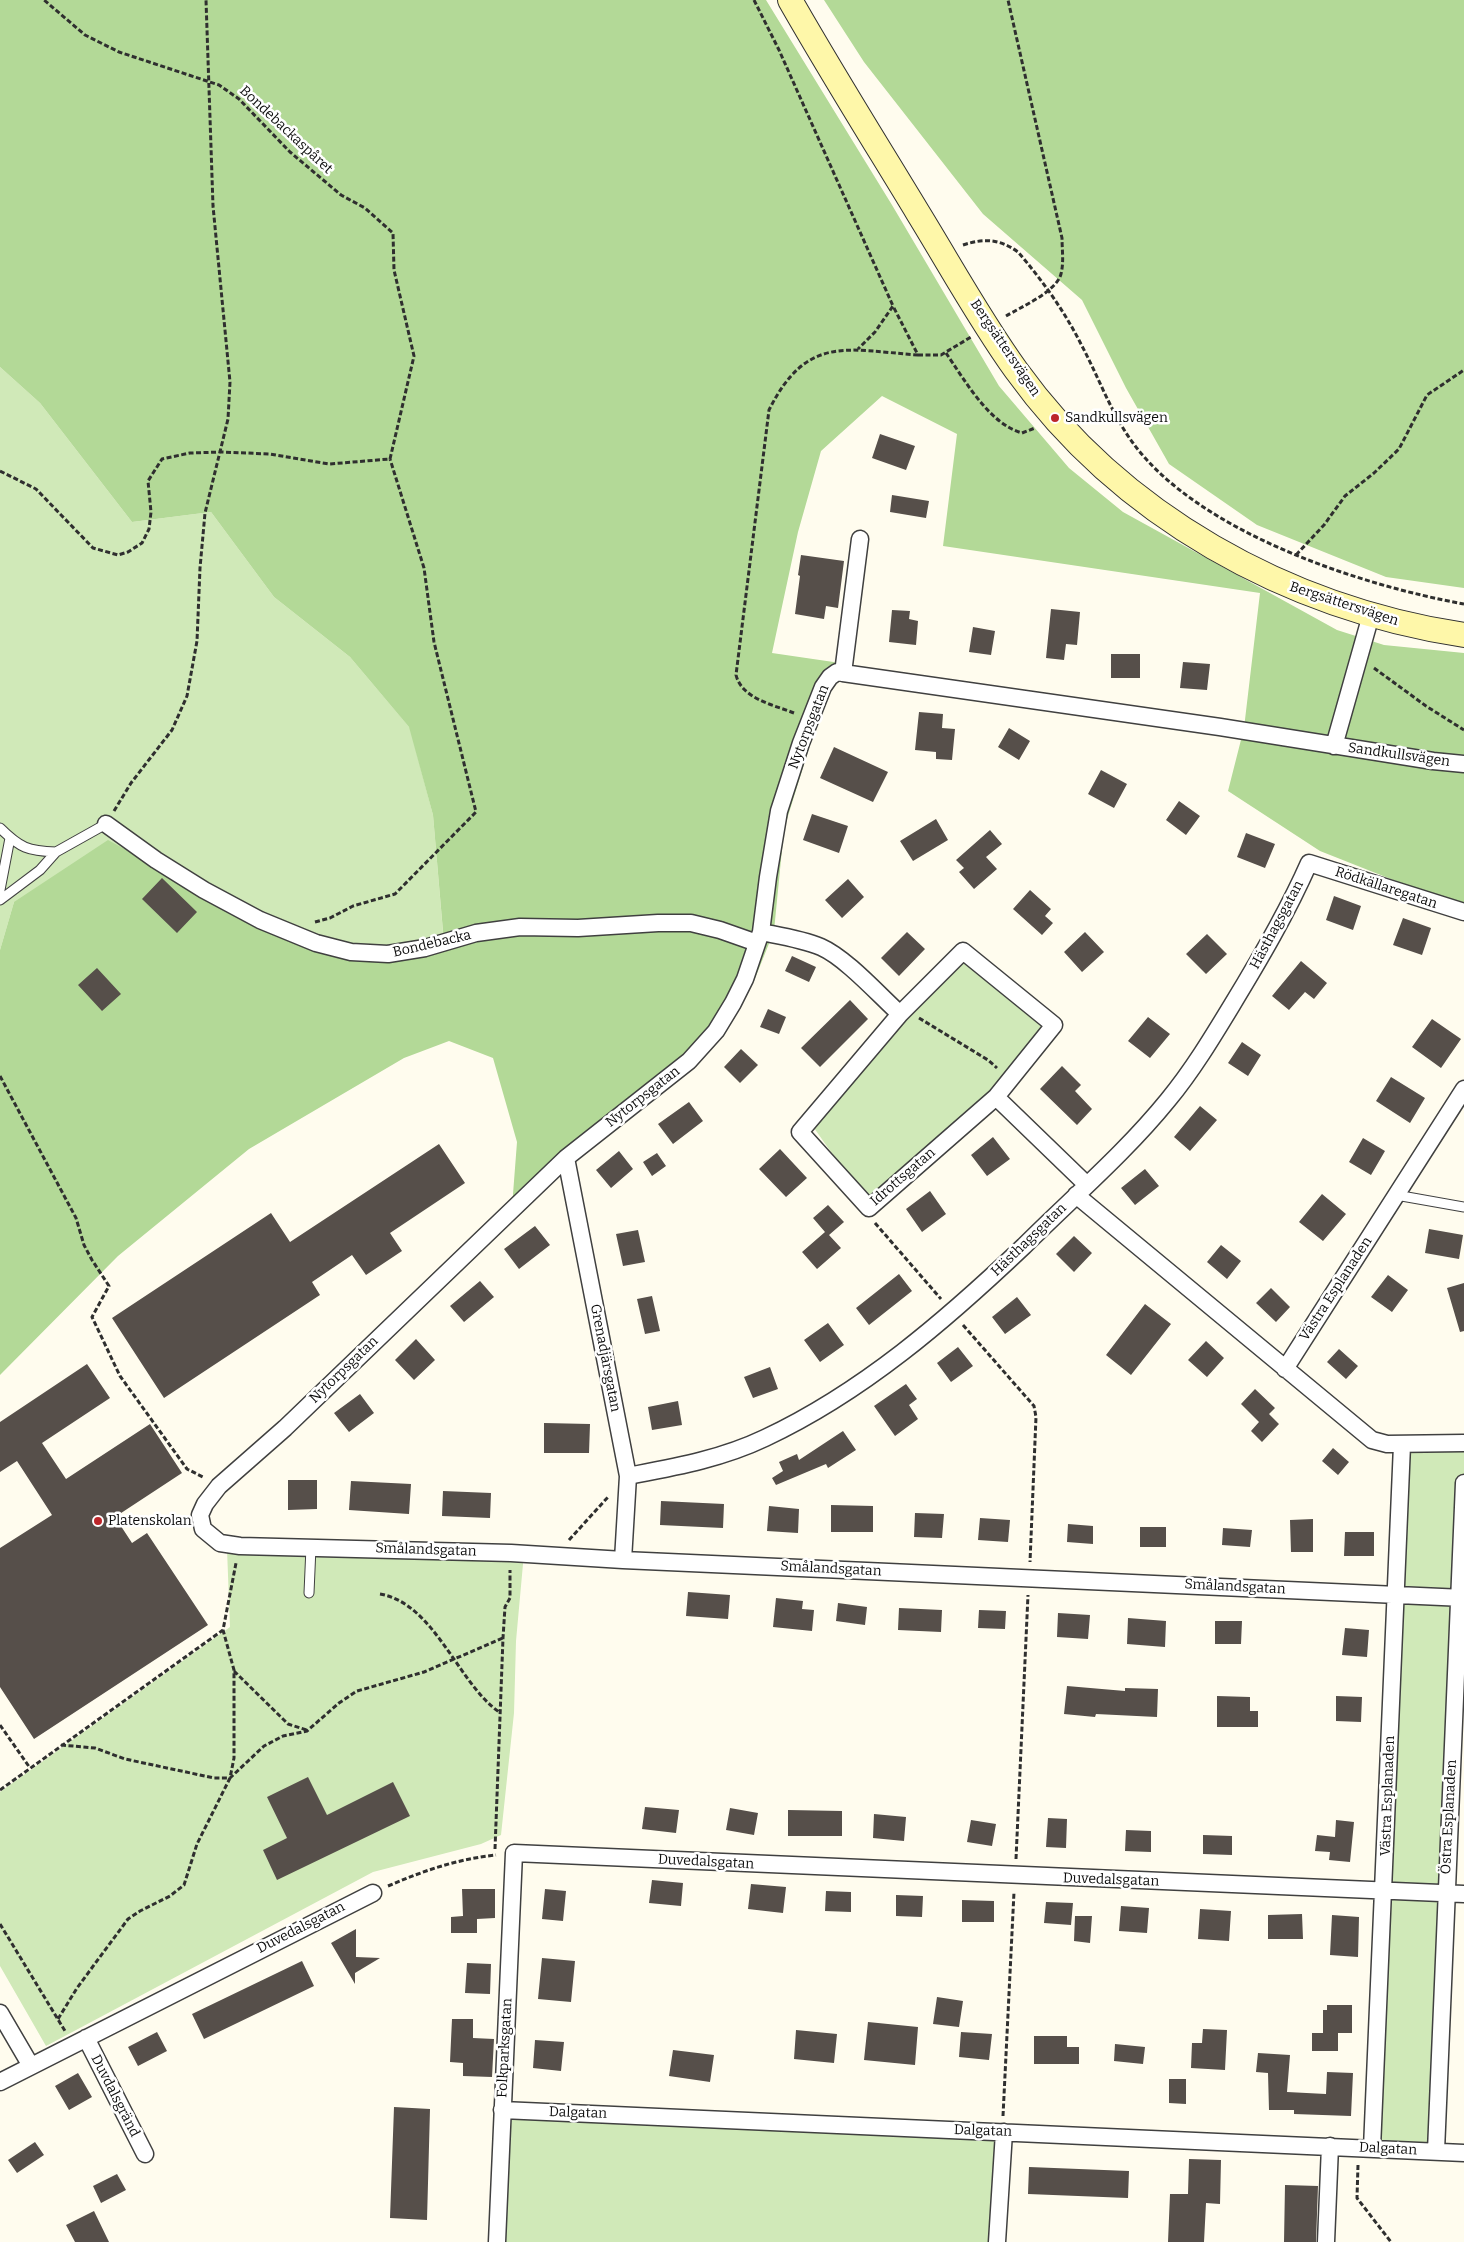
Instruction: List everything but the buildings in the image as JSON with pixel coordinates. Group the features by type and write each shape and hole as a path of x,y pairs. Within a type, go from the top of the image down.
{"street":[{"name":"Bergsättersvägen","path":"790,0 994,337 1037,397 1090,456 1154,508 1186,531 1232,558 1298,590 1371,615 1464,635"},
{"name":"Nytorpsgatan","path":"203,1529 200,1515 205,1504 219,1486 284,1428 566,1158 689,1061 716,1031 733,1004 745,979 759,938 779,810 811,718 823,687 830,677 837,672 843,673 860,539"},
{"name":"Sandkullsvägen","path":"1334,746 1371,615"},
{"name":"Sandkullsvägen","path":"843,673 1433,762 1464,764"},
{"name":"Bondebacka","path":"106,824 156,860 204,890 260,920 316,943 351,952 397,953 425,948 476,933 520,926 578,928 691,923 759,938"},
{"name":"Rödkällaregatan","path":"1309,863 1464,912"},
{"name":"Hästhagsgatan","path":"628,1476 711,1459 763,1439 806,1417 886,1366 952,1312 1139,1134 1169,1099 1201,1055 1268,946 1290,906 1309,863"},
{"path":"759,938 801,940 822,948 842,961 903,1011"},
{"name":"Idrottsgatan","path":"963,951 1054,1025 996,1097 869,1208 800,1132 903,1011 963,951"},
{"name":"Västra Esplanaden","path":"1285,1369 1464,1089"},
{"path":"996,1097 1081,1190 1285,1369 1372,1440 1402,1445 1464,1444"},
{"name":"Grenadjärsgatan","path":"566,1158 628,1476 624,1560"},
{"name":"Västra Esplanaden","path":"1365,2148 1384,1890 1402,1445"},
{"name":"Östra Esplanaden","path":"1436,2151 1445,1893 1461,1598 1464,1483"},
{"name":"Smålandsgatan","path":"203,1529 220,1543 240,1546 511,1553 624,1560 1461,1598"},
{"name":"Duvedalsgatan","path":"514,1853 1464,1894"},
{"name":"Folkparksgatan","path":"500,2242 502,2110 514,1853"},
{"name":"Duvedalsgatan","path":"0,2082 373,1892"},
{"path":"0,2013 31,2066"},
{"name":"Duvdalsgränd","path":"79,2041 145,2154"},
{"name":"Dalgatan","path":"502,2110 1464,2153"},
{"path":"997,2242 1004,2132"},
{"path":"1326,2242 1330,2146"}],"lane":[{"path":"0,900 40,870 56,852 106,824"},
{"path":"0,828 10,838 33,852 56,852"},
{"path":"0,890 10,838"},
{"path":"1396,1195 1464,1207"},
{"path":"309,1593 311,1547"}],"path":[{"name":"Bondebackaspåret","path":"44,0 86,35 119,52 219,85 239,99 290,152 341,195 365,208 393,233 394,270 414,356 390,459"},
{"path":"106,824 131,784 172,730 187,696 197,641 200,568 205,514 228,419 230,382 213,206 206,0"},
{"path":"754,0 779,50 893,306 918,355"},
{"path":"999,320 1048,290 1060,276 1063,262 1062,238 1008,0"},
{"path":"963,246 988,240 1009,245 1018,252 1048,290 1083,346 1116,416 1133,444 1152,466 1215,514 1315,563 1374,583 1464,604"},
{"path":"858,349 875,332 893,306"},
{"path":"811,718 750,696 737,681 736,666 769,410 776,395 793,372 820,355 838,350 858,349 932,356 946,353 978,333"},
{"path":"946,353 975,395 1004,424 1022,433 1030,431 1037,426"},
{"path":"1296,554 1324,525 1345,496 1374,473 1399,449 1427,395 1464,370"},
{"path":"0,472 36,489 93,548 118,555 128,552 142,543 149,529 148,481 162,459 190,453 221,452 270,454 329,464 390,459 424,568 434,642 476,812 395,894 353,906 330,918 310,924"},
{"path":"1360,654 1388,679 1464,730"},
{"path":"903,1011 988,1060 1011,1080"},
{"path":"0,1076 76,1218 84,1245 109,1286 92,1316 120,1376 187,1469 219,1486"},
{"path":"869,1208 872,1220 1034,1406 1036,1417 1004,2091 1004,2132"},
{"path":"565,1556 569,1540 580,1526 628,1476"},
{"path":"58,2020 86,1975 128,1919 170,1896 184,1885 197,1844 230,1778 234,1758 234,1670 223,1630 240,1546"},
{"path":"495,1855 503,1638 505,1607 510,1598 511,1553"},
{"path":"380,1594 394,1596 407,1604 455,1659 476,1688 500,1713"},
{"path":"0,1790 223,1630"},
{"path":"61,1745 95,1748 125,1759 214,1778 230,1778 264,1746 284,1736 307,1730 339,1703 357,1691 424,1672 503,1638"},
{"path":"234,1670 288,1724 307,1730"},
{"path":"0,1725 30,1768"},
{"path":"373,1892 441,1865 460,1860 514,1853"},
{"path":"0,1924 58,2020 79,2041"},
{"path":"1365,2148 1358,2198 1391,2242"}],"green space":[{"path":"0,0 766,0 892,205 999,386 1069,468 1123,512 1337,630 1384,645 1464,653 1464,908 1320,851 1228,791 1244,728 1260,593 943,546 957,434 882,396 821,451 798,532 772,653 854,665 827,690 784,829 774,931 754,981 716,1041 512,1207 517,1142 493,1058 449,1041 404,1058 249,1149 118,1256 0,1375 0,950 14,902 108,840 285,936 370,955 444,943 433,815 409,727 350,657 274,597 211,512 132,522 40,403 0,367"},
{"path":"824,0 1464,0 1464,588 1386,577 1257,525 1169,464 1126,388 1082,300 983,214 864,62"},
{"path":"0,367 40,403 132,522 211,512 274,597 350,657 410,728 433,815 444,944 370,955 14,902 0,950"},
{"path":"967,953 1051,1025 1003,1091 870,1207 814,1128 835,1095"},
{"path":"1464,1441 1464,1540 1444,2148 1379,2146 1406,1443"},
{"path":"227,1549 524,1553 516,1641 514,1713 501,1835 481,1844 373,1872 46,2046 0,1966 0,1792 230,1627"},
{"path":"504,2103 1013,2128 1005,2242 506,2242"}],"place":[{"name":"Sandkullsvägen","path":"1055,418"},
{"name":"Platenskolan","path":"98,1521"}]}
